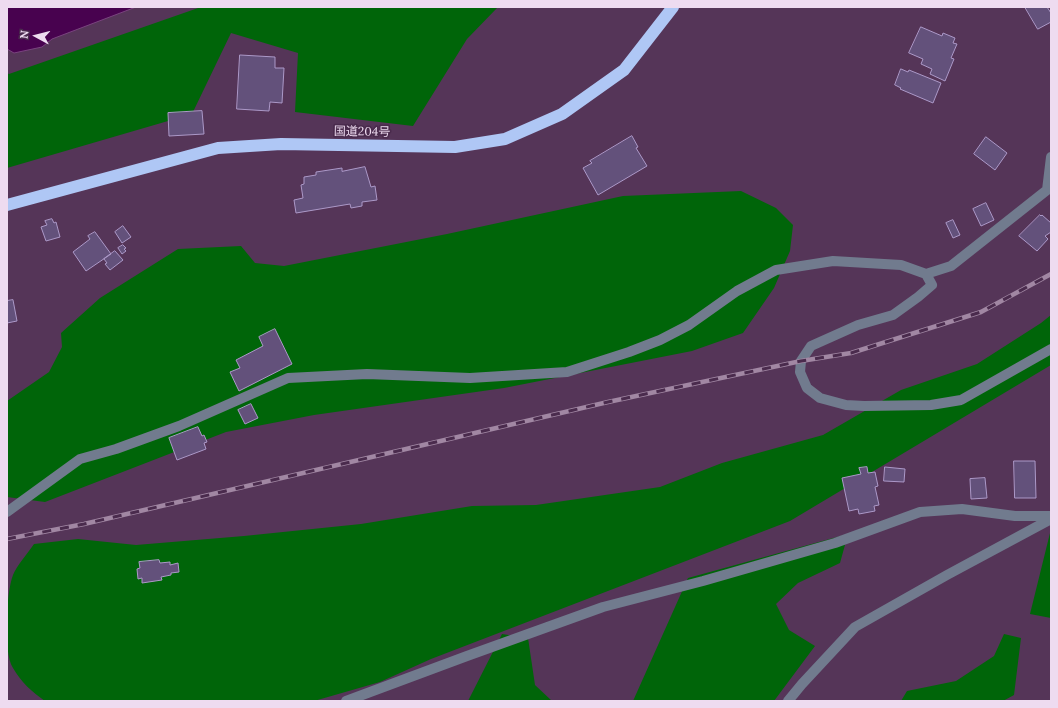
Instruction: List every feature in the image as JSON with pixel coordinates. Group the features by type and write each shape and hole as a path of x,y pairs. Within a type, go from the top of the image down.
{"highway":[{"name":"国道204号","path":"7,205 218,148 281,144 455,147 505,138 562,114 624,70 673,7"}],"street":[{"path":"7,512 80,459 116,449 179,426 288,378 367,374 470,378 567,372 629,352 660,340 689,325 737,291 776,270 833,260 901,265 926,274 950,266 1049,188 1051,157"},
{"path":"926,274 932,285 893,315 858,324 811,346 801,360 800,372 807,388 820,398 846,405 932,406 961,400 1051,349"},
{"path":"346,701 603,607 703,581 827,545 920,512 962,509 1015,516 1051,518"},
{"path":"788,701 855,627 1051,518"}],"green space":[{"path":"201,7 498,7 467,39 413,126 295,112 298,53 231,33 192,114 7,168 7,73 9,74"},
{"path":"741,191 776,208 793,225 790,251 774,288 743,333 692,351 504,388 314,415 226,432 45,502 7,497 7,401 49,372 62,347 61,333 100,298 178,249 241,246 255,263 284,266 447,234 623,196"},
{"path":"1051,315 1051,365 790,521 431,659 380,682 314,701 45,701 23,682 13,668 10,660 7,636 7,608 11,584 17,567 34,544 78,539 136,545 244,536 361,524 472,506 536,505 660,487 722,463 823,435 901,390 977,364"},
{"path":"1051,529 1051,618 1030,614"},
{"path":"848,534 840,563 798,583 776,604 789,630 815,646 774,701 633,701 688,578"},
{"path":"502,634 528,638 535,685 552,701 468,701"},
{"path":"1004,634 1021,638 1014,695 1003,701 901,701 907,691 956,681 994,656"}],"shaded area":[{"path":"7,7 136,7 52,39 42,47 14,53 7,49"}],"building":[{"path":"1025,7 1047,7 1051,13 1051,22 1038,29"},
{"path":"921,27 942,36 943,33 955,38 953,43 957,44 951,58 954,59 945,81 930,74 932,69 921,64 923,59 909,53"},
{"path":"240,55 275,57 275,68 284,68 282,103 270,102 269,111 237,109"},
{"path":"901,69 908,72 909,70 941,83 933,103 900,89 901,88 895,85"},
{"path":"202,111 204,134 169,136 168,113"},
{"path":"632,136 638,147 636,148 647,166 598,195 583,168 592,163 590,161"},
{"path":"986,137 1007,153 995,170 974,154"},
{"path":"365,167 371,187 375,186 377,200 362,202 362,206 351,208 350,204 296,213 294,200 303,198 301,185 304,184 304,177 316,175 316,172 342,168 342,171"},
{"path":"986,203 994,220 981,226 973,209"},
{"path":"1040,215 1051,223 1051,232 1045,236 1048,239 1037,251 1019,236"},
{"path":"52,219 54,223 56,222 60,237 46,241 41,227 47,225 45,221"},
{"path":"953,220 960,235 953,238 946,223"},
{"path":"123,226 131,237 122,243 115,232"},
{"path":"95,232 111,254 86,271 73,252 90,239 88,236"},
{"path":"123,245 126,248 124,249 126,251 122,254 118,248"},
{"path":"115,251 123,260 110,270 105,264 107,263 104,259"},
{"path":"13,300 17,321 7,323 7,301"},
{"path":"275,329 292,364 239,391 230,372 240,368 236,360 263,346 259,337"},
{"path":"251,404 258,418 245,424 238,410"},
{"path":"198,427 202,436 204,435 207,442 204,443 206,449 177,460 169,438"},
{"path":"1014,461 1035,461 1036,498 1015,498"},
{"path":"867,467 868,473 875,472 878,486 875,487 879,505 874,506 875,511 859,514 858,509 849,511 842,478 861,474 859,468"},
{"path":"885,467 905,469 904,482 884,481"},
{"path":"985,478 987,498 971,499 970,479"},
{"path":"159,560 160,563 170,562 170,565 178,563 179,572 161,577 162,580 142,583 142,578 138,579 137,569 140,568 139,562"}],"railway":[{"path":"7,539 84,524 608,402 801,361 851,353 981,312 1051,274"}]}
